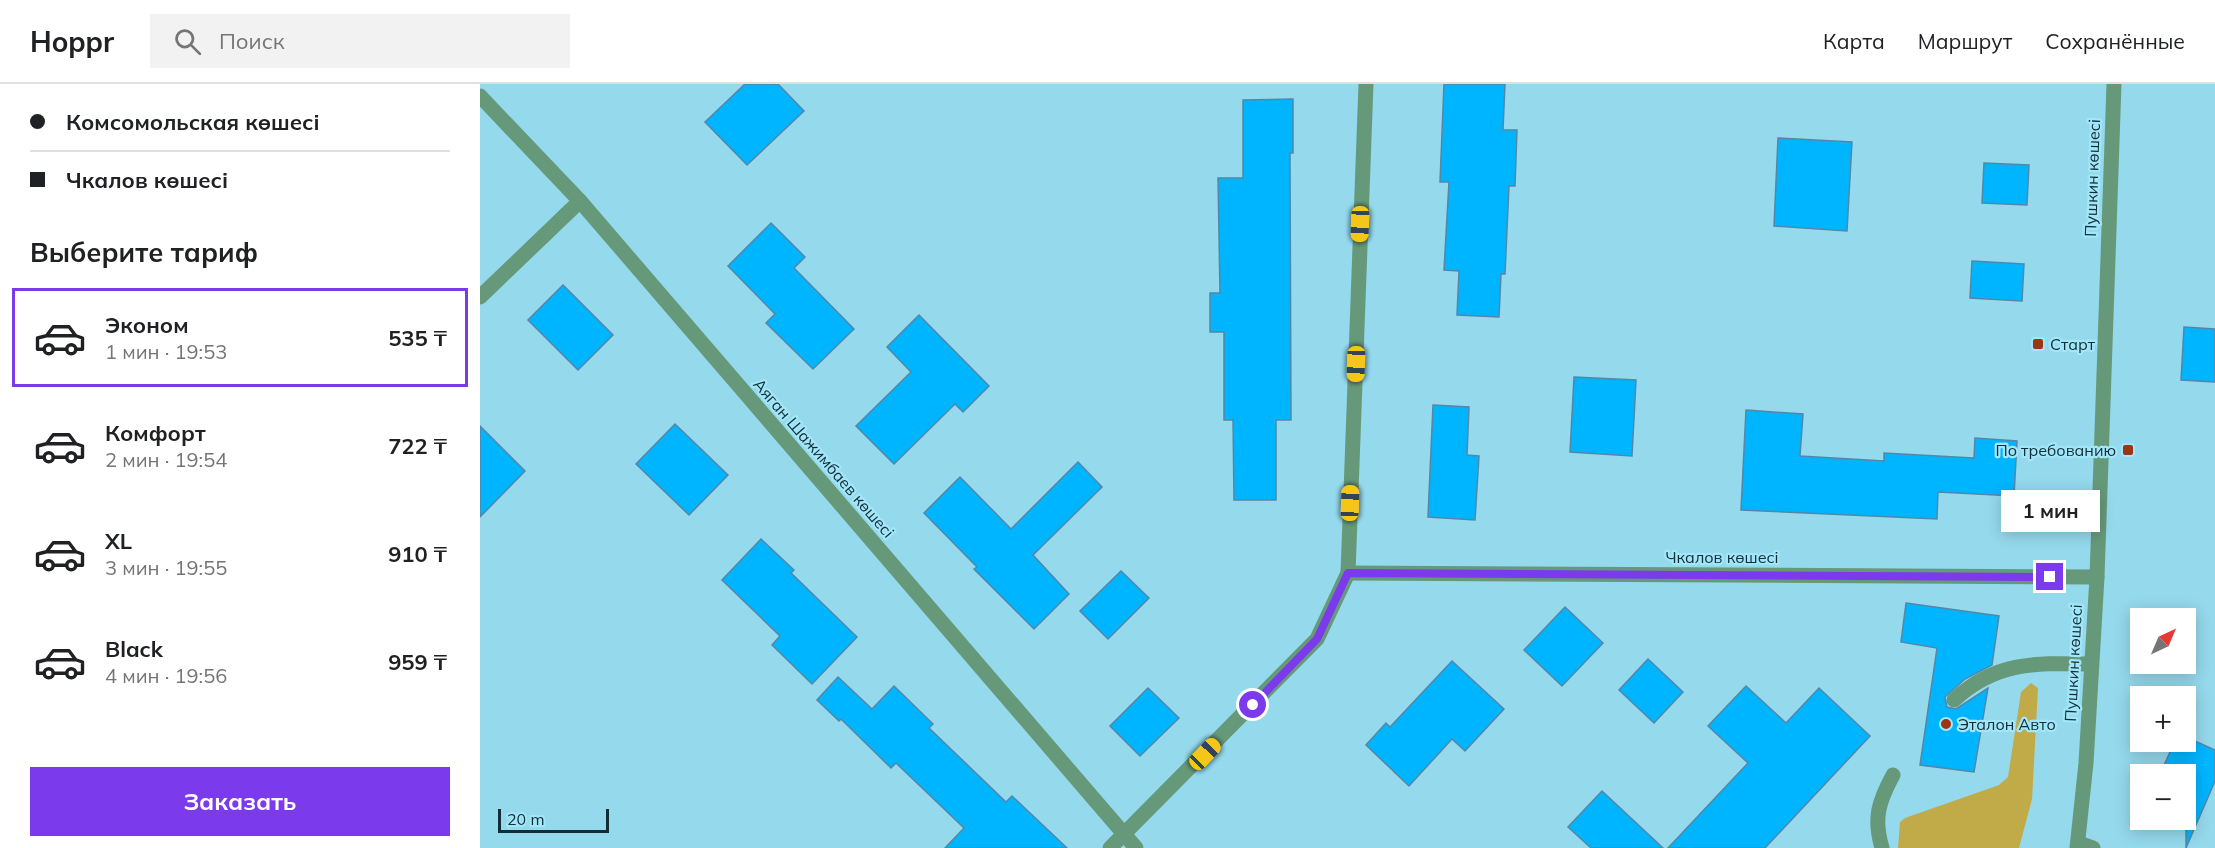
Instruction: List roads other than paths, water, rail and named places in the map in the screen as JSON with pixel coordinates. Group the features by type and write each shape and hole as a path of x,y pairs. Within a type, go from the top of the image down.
{"street":[{"path":"1110,848 1317,639 1348,573 1366,84"},
{"name":"Пушкин көшесі","path":"2083,846 2090,664 2097,577 2114,84"},
{"name":"Аяган Шажимбаев көшесі","path":"480,96 580,201 1136,848"},
{"path":"480,297 580,201"},
{"name":"Чкалов көшесі","path":"1348,573 2097,577"},
{"path":"1954,700 1980,680 2012,667 2036,663 2090,664"},
{"path":"1882,848 1878,808 1893,775"}],"place":[{"name":"Старт","path":"2038,344"},
{"name":"По требованию","path":"2128,450"},
{"name":"Эталон Авто","path":"1946,724"}]}
